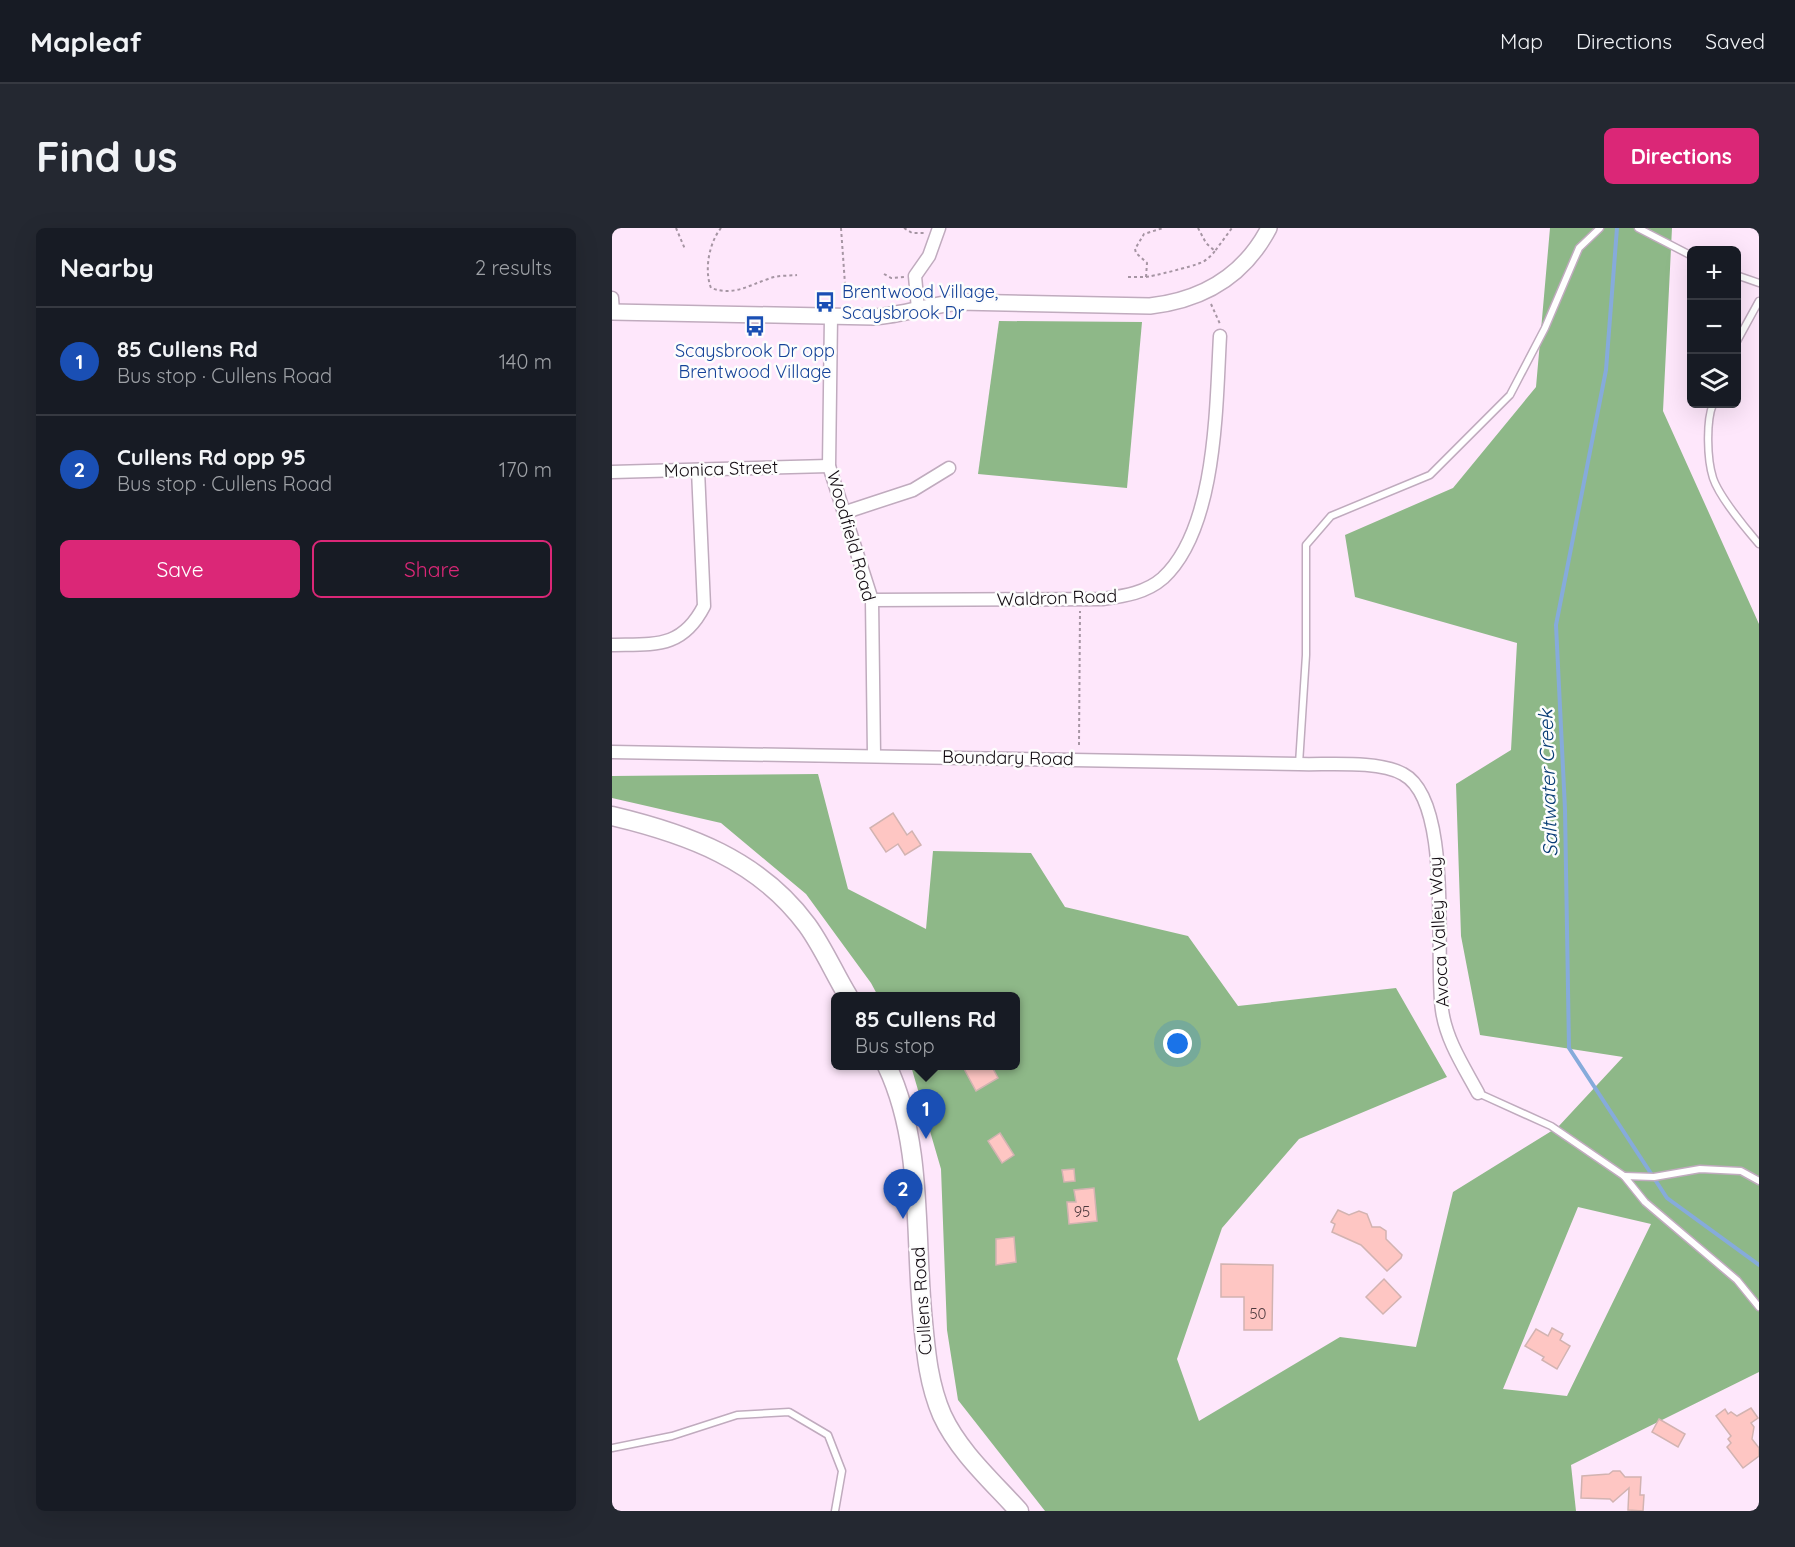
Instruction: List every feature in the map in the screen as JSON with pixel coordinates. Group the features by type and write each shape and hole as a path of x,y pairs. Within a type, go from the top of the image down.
{"main road":[{"path":"612,816 671,831 699,842 728,855 754,872 783,897 807,926 846,992"},
{"name":"Cullens Road","path":"889,1070 904,1110 912,1155 921,1304 931,1383 943,1416 960,1443 1019,1511"}],"street":[{"path":"918,309 915,276 929,256 939,228"},
{"path":"612,308 831,316 895,316 918,309 959,302 1150,306 1175,303 1206,293 1221,284 1242,266 1269,228"},
{"name":"Woodfield Road","path":"831,316 829,466 846,512 872,600 874,755"},
{"name":"Waldron Road","path":"872,600 1080,599 1134,595 1162,579 1185,548 1212,459 1220,336"},
{"name":"Monica Street","path":"612,472 829,466"},
{"path":"846,512 913,490 949,468"},
{"path":"612,645 664,644 683,634 698,618 704,606 698,470"},
{"name":"Boundary Road","path":"612,752 1299,764 1385,767 1402,773"},
{"name":"Avoca Valley Way","path":"1402,773 1415,785 1435,833 1442,1009 1449,1038 1479,1093"}],"lane":[{"path":"1299,764 1306,655 1306,545 1331,516 1430,475 1510,395 1545,328 1579,248 1600,228"},
{"path":"1638,228 1687,253"},
{"path":"1741,276 1759,283"},
{"path":"1741,335 1759,301"},
{"path":"1711,408 1707,419 1713,478 1745,528 1759,544"},
{"path":"1479,1093 1551,1126 1624,1176 1645,1202 1737,1280 1759,1307"},
{"path":"1624,1176 1654,1177 1700,1169 1741,1170 1759,1181"},
{"path":"612,1448 672,1436 737,1415 789,1412 828,1436 842,1471 835,1511"}],"path":[{"path":"676,228 685,249"},
{"path":"721,228 710,245 708,281 711,288 721,292 738,291 768,278 797,275"},
{"path":"841,228 844,284"},
{"path":"904,228 912,233 923,233"},
{"path":"1146,277 1147,263 1136,254 1135,249 1144,234 1163,228"},
{"path":"1198,228 1206,243 1215,251"},
{"path":"1128,277 1157,276 1177,267 1200,263 1215,251 1232,228"},
{"path":"884,274 896,279 915,276"},
{"path":"1206,293 1220,321 1220,336"},
{"path":"1079,745 1080,599"}],"green space":[{"path":"1550,228 1672,228 1663,411 1759,624 1759,1372 1571,1465 1576,1511 1045,1511 958,1400 947,1330 941,1169 912,1070 1020,1070 1020,992 876,992 806,894 721,823 612,798 612,776 818,774 848,889 926,929 933,851 1031,853 1065,907 1188,936 1238,1006 1396,988 1447,1077 1299,1139 1222,1228 1177,1359 1199,1421 1340,1337 1416,1347 1453,1192 1558,1127 1623,1057 1480,1035 1461,936 1456,784 1511,750 1517,643 1355,597 1345,535 1453,488 1536,387","holes":["1578,1207 1651,1224 1567,1396 1503,1389"]},
{"path":"999,321 1142,322 1127,488 978,474"}],"building":[{"path":"893,813 907,835 912,831 921,845 905,855 898,844 886,852 870,828"},
{"path":"965,1070 994,1070 998,1078 976,1091"},
{"path":"1000,1133 1014,1155 1002,1163 988,1141"},
{"path":"1074,1169 1075,1181 1064,1182 1062,1170"},
{"path":"1094,1188 1097,1221 1069,1224 1067,1202 1076,1202 1074,1190"},
{"path":"1338,1210 1349,1215 1359,1211 1367,1214 1372,1227 1380,1227 1386,1231 1386,1239 1402,1255 1401,1258 1387,1271 1361,1245 1332,1232 1335,1224 1331,1222"},
{"path":"1014,1237 1016,1262 996,1265 996,1239"},
{"path":"1221,1264 1273,1265 1272,1330 1244,1330 1244,1297 1221,1297"},
{"path":"1384,1279 1401,1297 1383,1314 1366,1297"},
{"path":"1552,1328 1563,1334 1560,1340 1570,1346 1557,1369 1542,1360 1544,1357 1525,1346 1536,1329 1548,1336"},
{"path":"1751,1408 1758,1418 1751,1423 1754,1427 1752,1439 1759,1448 1759,1456 1743,1468 1727,1447 1731,1443 1728,1439 1731,1436 1716,1416 1725,1409 1728,1414 1731,1412 1737,1416"},
{"path":"1659,1419 1685,1434 1678,1447 1652,1432"},
{"path":"1613,1471 1620,1471 1625,1477 1641,1477 1640,1495 1644,1495 1643,1511 1628,1510 1629,1488 1613,1502 1610,1499 1581,1498 1582,1476 1609,1474"}],"waterway":[{"name":"Saltwater Creek","path":"1617,228 1606,370 1556,625 1565,809 1569,1048 1667,1198 1759,1265"}],"place":[{"name":"Brentwood Village, Scaysbrook Dr","path":"825,302"},
{"name":"Scaysbrook Dr opp Brentwood Village","path":"755,326"},
{"name":"85 Cullens Rd","path":"926,1139"},
{"name":"Cullens Rd opp 95","path":"903,1219"}]}
